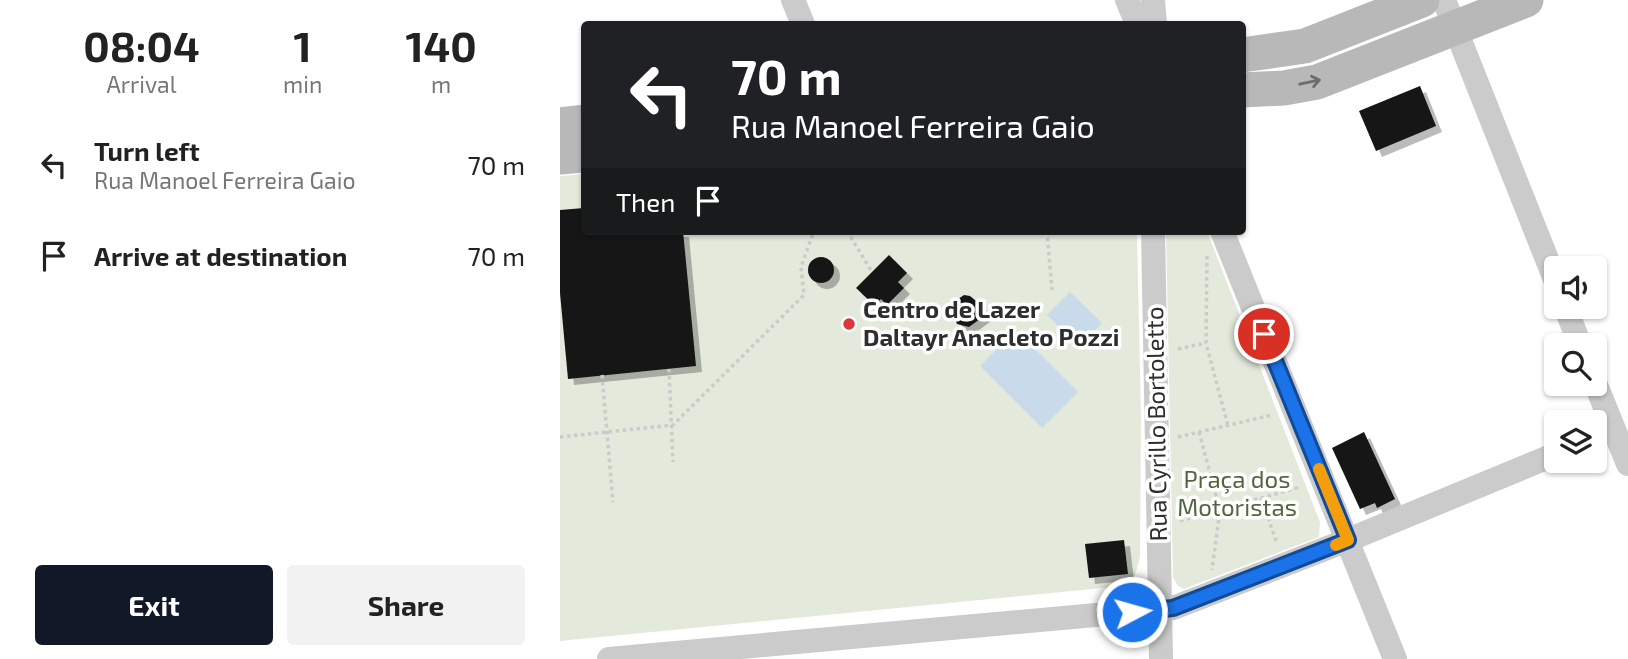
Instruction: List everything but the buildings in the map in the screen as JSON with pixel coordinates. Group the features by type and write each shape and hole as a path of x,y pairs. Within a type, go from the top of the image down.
{"main road":[{"path":"1246,54 1306,46 1422,0"},
{"path":"1246,90 1284,88 1317,82 1450,14 1526,0"},
{"path":"560,125 581,122"},
{"path":"560,157 581,155"}],"street":[{"path":"793,0 802,21"},
{"path":"1126,0 1136,21"},
{"path":"1153,0 1155,21"},
{"path":"1450,14 1546,256"},
{"name":"Rua Cyrillo Bortoletto","path":"1153,235 1161,659"},
{"path":"1214,237 1348,540 1395,659"},
{"path":"1600,396 1628,464"},
{"path":"609,659 674,656 1173,608 1348,540 1544,459"}],"path":[{"path":"560,438 673,425 804,295 801,267 813,235"},
{"path":"849,235 872,272"},
{"path":"1047,235 1052,290"},
{"path":"1214,237 1206,343 1228,426"},
{"path":"1168,351 1206,343"},
{"path":"668,369 673,462"},
{"path":"602,375 614,502"},
{"path":"1170,439 1278,414"},
{"path":"1199,432 1220,509 1211,579"},
{"path":"1172,523 1306,485"},
{"path":"1261,498 1280,552"}],"green space":[{"name":"Centro de Lazer Daltayr Anacleto Pozzi","path":"581,174 581,235 1137,235 1141,418 1140,557 1134,579 1123,586 560,641 560,176"},
{"name":"Praça dos Motoristas","path":"1166,235 1209,235 1320,522 1319,537 1184,589 1178,586 1173,577"}],"water":[{"path":"1070,292 1102,323 1079,347 1047,315"},
{"path":"1016,330 1078,392 1042,428 980,366"}],"slow traffic":[{"path":"1319,469 1348,540 1336,545"}],"place":[{"name":"Centro de Lazer Daltayr Anacleto Pozzi","path":"849,324"}],"route":[{"path":"1132,612 1173,608 1348,540 1264,334"}]}
